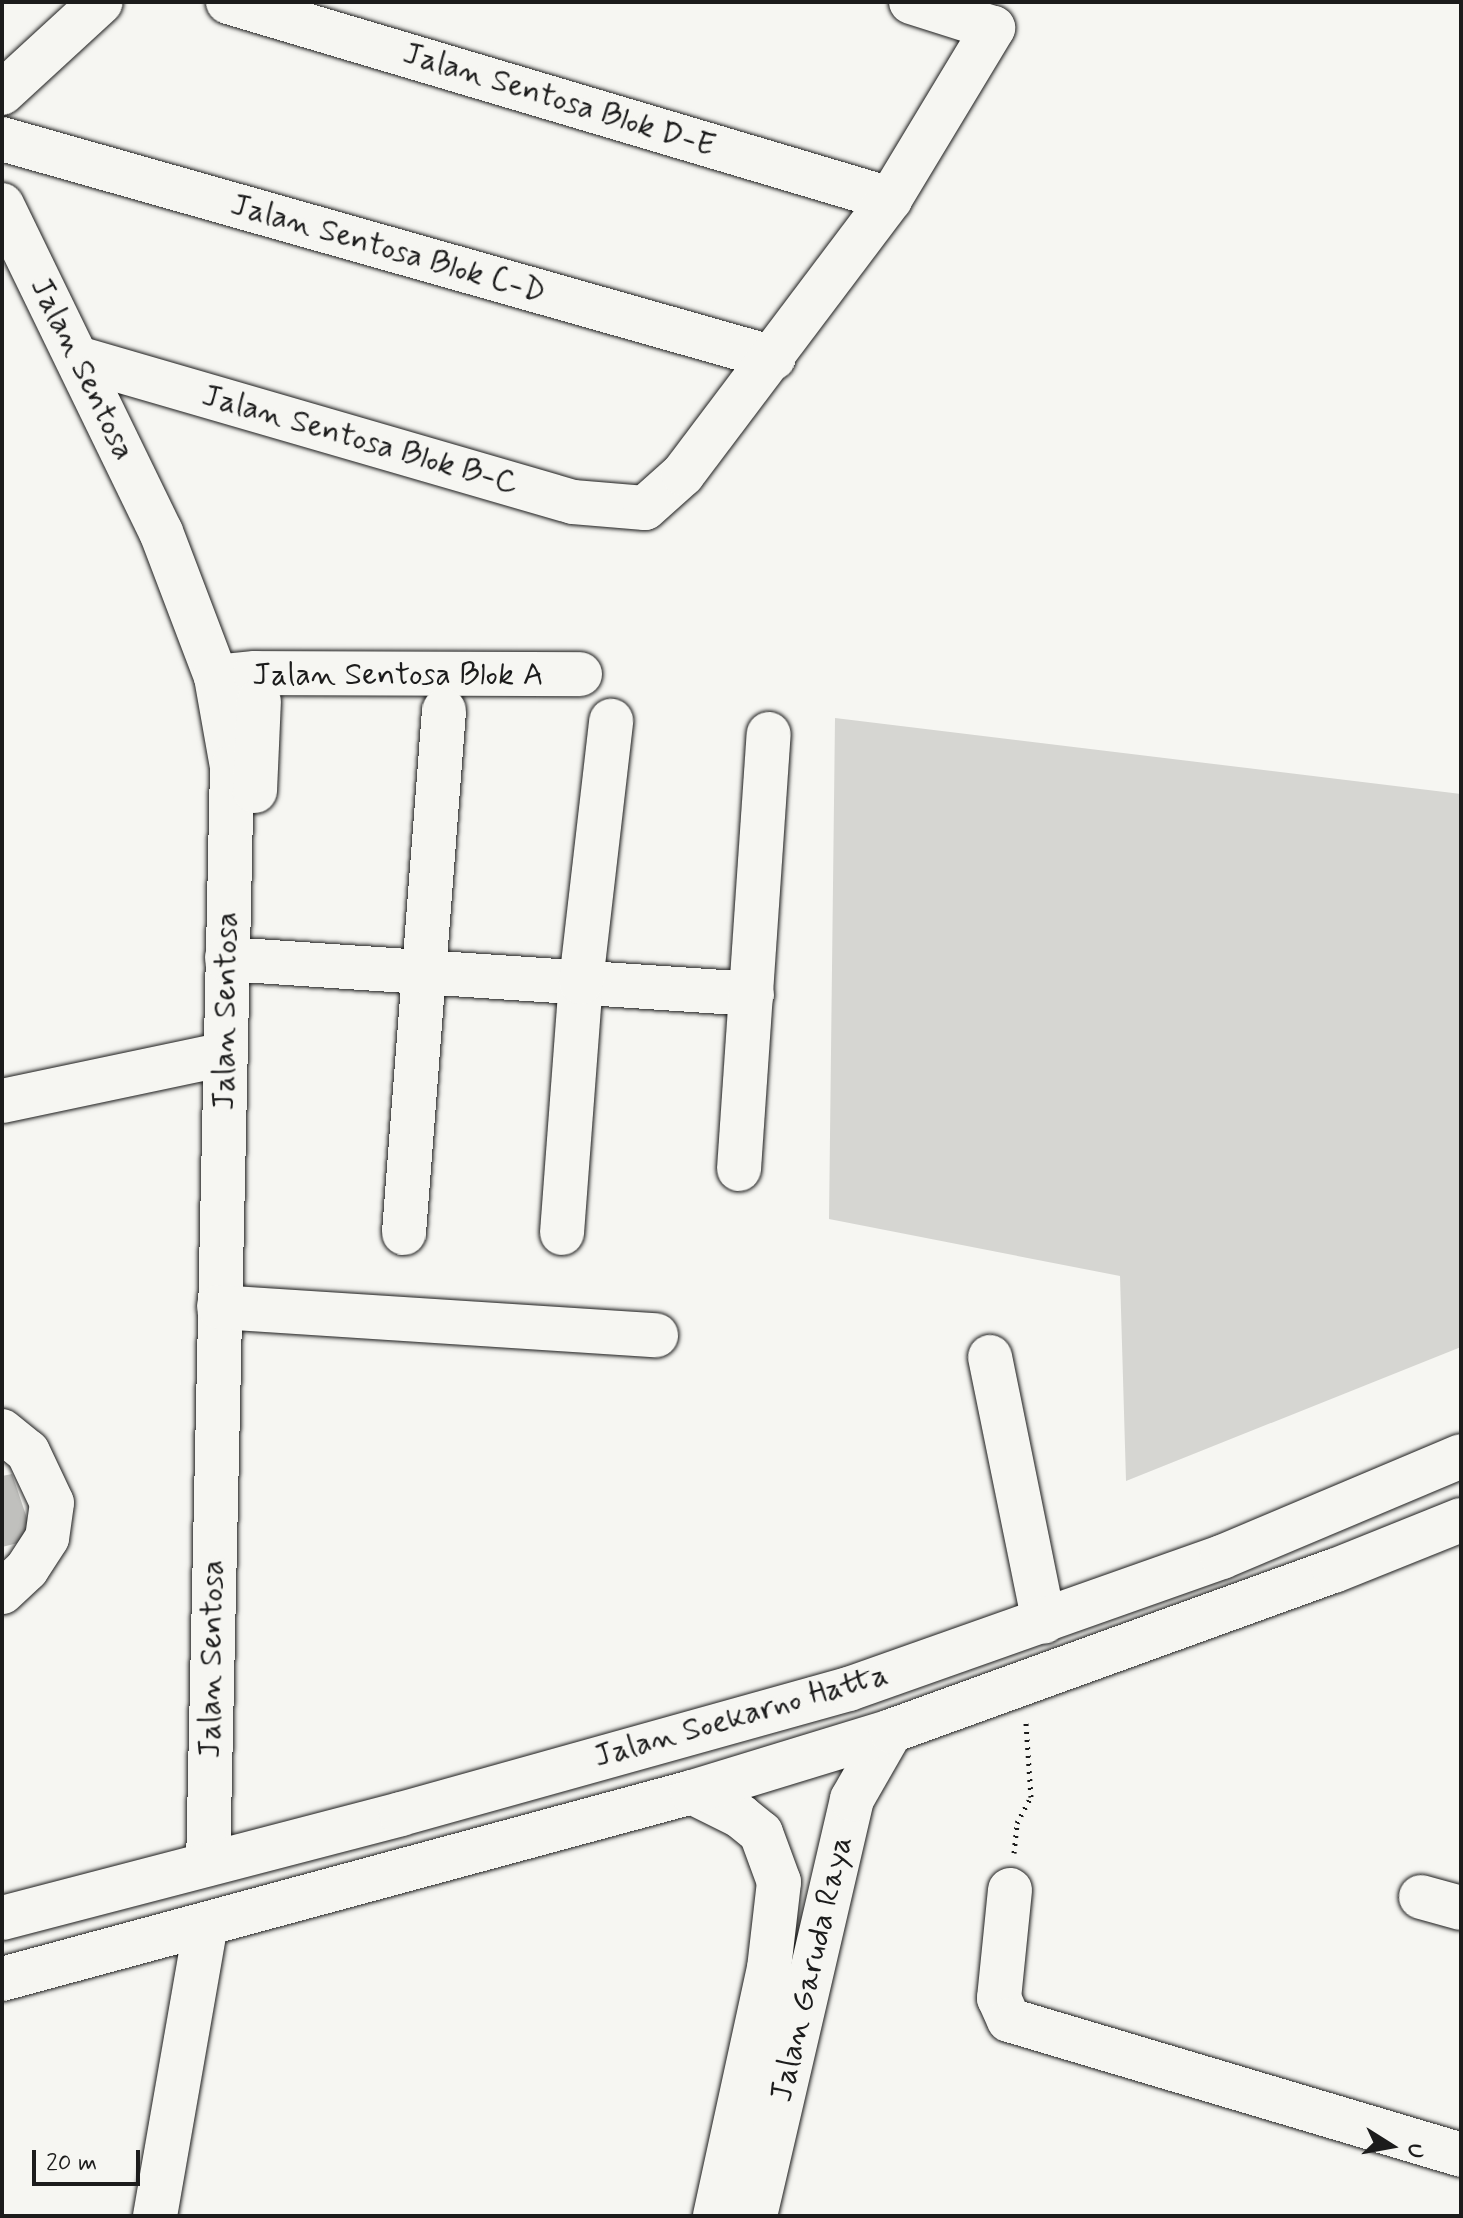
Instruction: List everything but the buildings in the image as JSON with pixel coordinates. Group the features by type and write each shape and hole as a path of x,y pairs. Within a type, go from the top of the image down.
{"street":[{"path":"2,93 101,2"},
{"name":"Jalan Sentosa Blok D-E","path":"228,2 890,199"},
{"path":"774,358 890,199 993,28 911,2"},
{"name":"Jalan Sentosa Blok C-D","path":"2,139 774,358"},
{"name":"Jalan Sentosa","path":"2,205 161,532 216,677 232,767 237,960 225,1054 208,1864"},
{"name":"Jalan Sentosa Blok B-C","path":"77,358 573,502 645,508 683,474 774,358"},
{"name":"Jalan Sentosa Blok A","path":"216,677 255,673 580,674"},
{"path":"259,701 237,960 752,994"},
{"path":"404,1233 421,972 444,711"},
{"path":"562,1233 581,982 611,721"},
{"path":"739,1169 769,734"},
{"path":"2,1101 225,1054"},
{"path":"219,1307 656,1335"},
{"path":"990,1357 1044,1622"},
{"path":"2,1431 28,1452 52,1503 47,1538 27,1569 2,1592"},
{"name":"Jalan Soekarno Hatta","path":"2,1918 849,1689 1222,1557 1461,1456"},
{"name":"Jalan Soekarno Hatta","path":"2,1979 692,1792 891,1731 1461,1520"},
{"name":"Jalan Garuda Raya","path":"755,2216 852,1799 891,1731"},
{"name":"Jalan Garuda Raya","path":"692,1792 740,1816 761,1833 779,1882 769,1968 715,2216"},
{"path":"1010,1890 999,1998 1009,2020 1461,2155"},
{"path":"155,2216 206,1925"}],"path":[{"path":"1010,1890 1017,1823 1031,1797 1024,1683"}],"shaded area":[{"path":"835,718 1461,794 1461,1347 1126,1481 1120,1276 829,1219"}]}
